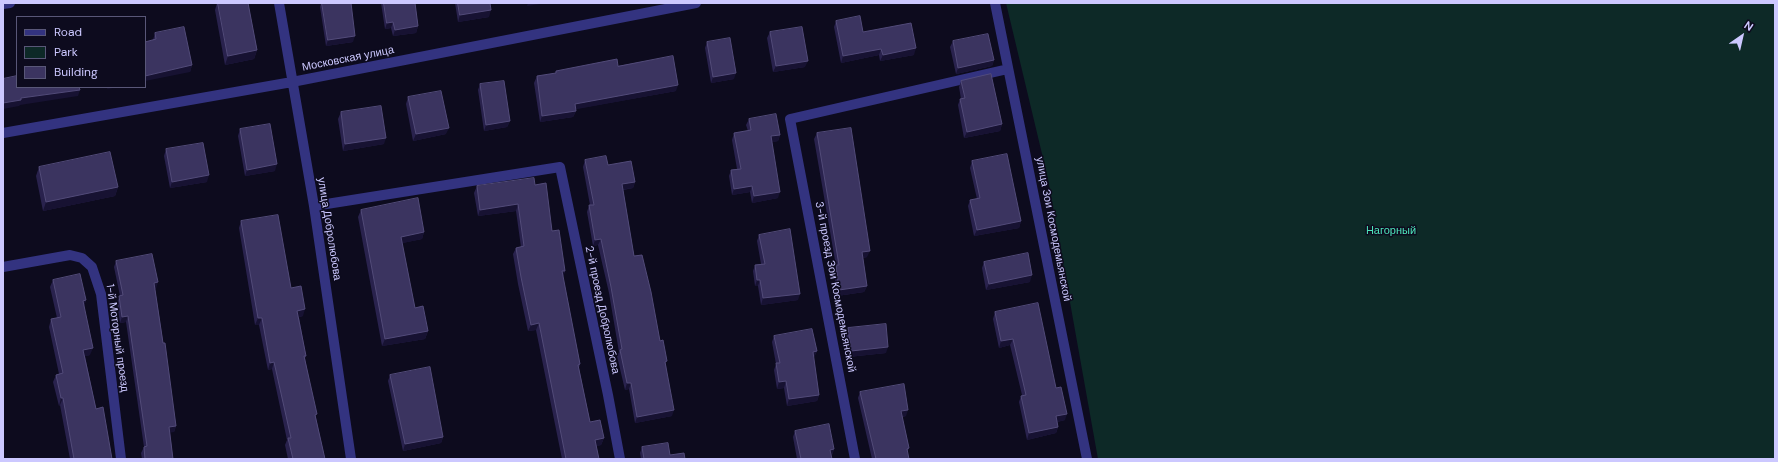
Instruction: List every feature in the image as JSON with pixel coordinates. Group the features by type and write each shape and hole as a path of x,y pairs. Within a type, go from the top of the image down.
{"street":[{"path":"3,4 10,3"},
{"name":"улица Добролюбова","path":"279,3 314,206 351,459"},
{"name":"Московская улица","path":"3,133 292,82 696,3"},
{"name":"улица Зои Космодемьянской","path":"995,3 1087,459"},
{"name":"3-й проезд Зои Космодемьянской","path":"855,459 790,119 1008,69"},
{"name":"2-й проезд Добролюбова","path":"314,206 560,167 620,459"},
{"name":"1-й Моторный проезд","path":"3,267 70,256 82,258 92,267 101,294 121,459"}],"green space":[{"name":"Нагорный","path":"1006,3 1775,3 1775,459 1098,459 1048,179"}],"building":[{"path":"218,3 248,3 257,50 228,56"},
{"path":"322,3 351,3 355,36 328,40"},
{"path":"384,3 415,3 418,26 395,30 393,22 387,23"},
{"path":"458,3 490,3 491,10 460,15"},
{"path":"860,16 863,32 911,23 916,48 883,55 881,49 843,56 836,21"},
{"path":"184,27 192,65 146,76 146,42 156,39 155,33"},
{"path":"802,27 808,61 776,66 770,32"},
{"path":"988,34 994,60 958,68 953,41"},
{"path":"730,38 736,73 713,77 707,42"},
{"path":"673,56 678,85 575,104 576,111 542,116 537,76 617,59 618,66"},
{"path":"991,74 1002,124 967,132 960,99 965,98 961,81"},
{"path":"16,76 16,88 79,88 80,90 21,98 21,100 3,103 3,79"},
{"path":"504,81 510,121 486,125 480,84"},
{"path":"441,91 449,128 416,134 408,97"},
{"path":"381,106 386,138 345,144 341,112"},
{"path":"776,114 780,135 771,136 780,192 754,196 752,186 734,189 731,170 741,169 734,133 751,130 749,119"},
{"path":"270,124 277,164 247,170 240,129"},
{"path":"851,128 870,251 862,252 867,286 839,290 836,265 839,265 817,133"},
{"path":"203,143 209,175 172,182 166,149"},
{"path":"110,152 118,187 46,202 39,167"},
{"path":"1007,154 1021,221 977,230 970,200 980,198 972,161"},
{"path":"606,156 608,165 631,161 635,182 622,184 634,256 642,255 651,292 660,341 663,340 667,361 665,362 674,410 637,417 631,383 627,383 620,350 622,349 611,287 601,239 595,240 589,205 594,205 585,160"},
{"path":"534,178 535,185 546,183 552,231 559,230 565,271 562,271 580,364 578,365 590,422 600,420 604,438 595,440 599,459 566,459 539,323 531,325 521,277 516,248 524,246 518,204 480,210 477,186"},
{"path":"418,198 424,232 401,237 415,308 423,306 428,331 385,339 361,210"},
{"path":"278,215 291,288 301,286 305,309 297,311 306,356 304,356 317,414 315,415 325,459 293,459 288,438 291,438 274,362 270,363 262,318 258,318 241,221"},
{"path":"790,229 800,294 763,298 760,280 757,280 755,265 765,264 759,235"},
{"path":"1028,253 1032,275 989,284 984,262"},
{"path":"152,254 158,282 154,283 163,343 165,343 176,426 169,427 173,459 145,459 144,447 147,446 128,316 122,317 119,296 123,295 116,261"},
{"path":"80,274 86,300 83,301 93,348 83,350 96,409 103,407 112,459 74,459 63,398 61,398 56,375 63,373 51,319 61,317 53,280"},
{"path":"1038,303 1056,388 1061,387 1067,414 1056,416 1058,427 1029,433 1021,396 1026,395 1013,339 1001,341 995,312"},
{"path":"886,324 888,347 851,351 848,328"},
{"path":"812,329 817,351 813,352 819,395 789,399 786,381 779,382 776,363 780,363 774,336"},
{"path":"430,367 443,437 405,444 390,375"},
{"path":"904,384 908,410 901,411 909,448 907,449 909,459 876,459 860,392"},
{"path":"829,424 834,449 830,450 832,459 801,459 795,431"},
{"path":"668,443 670,455 684,453 685,459 644,459 642,447"}]}
